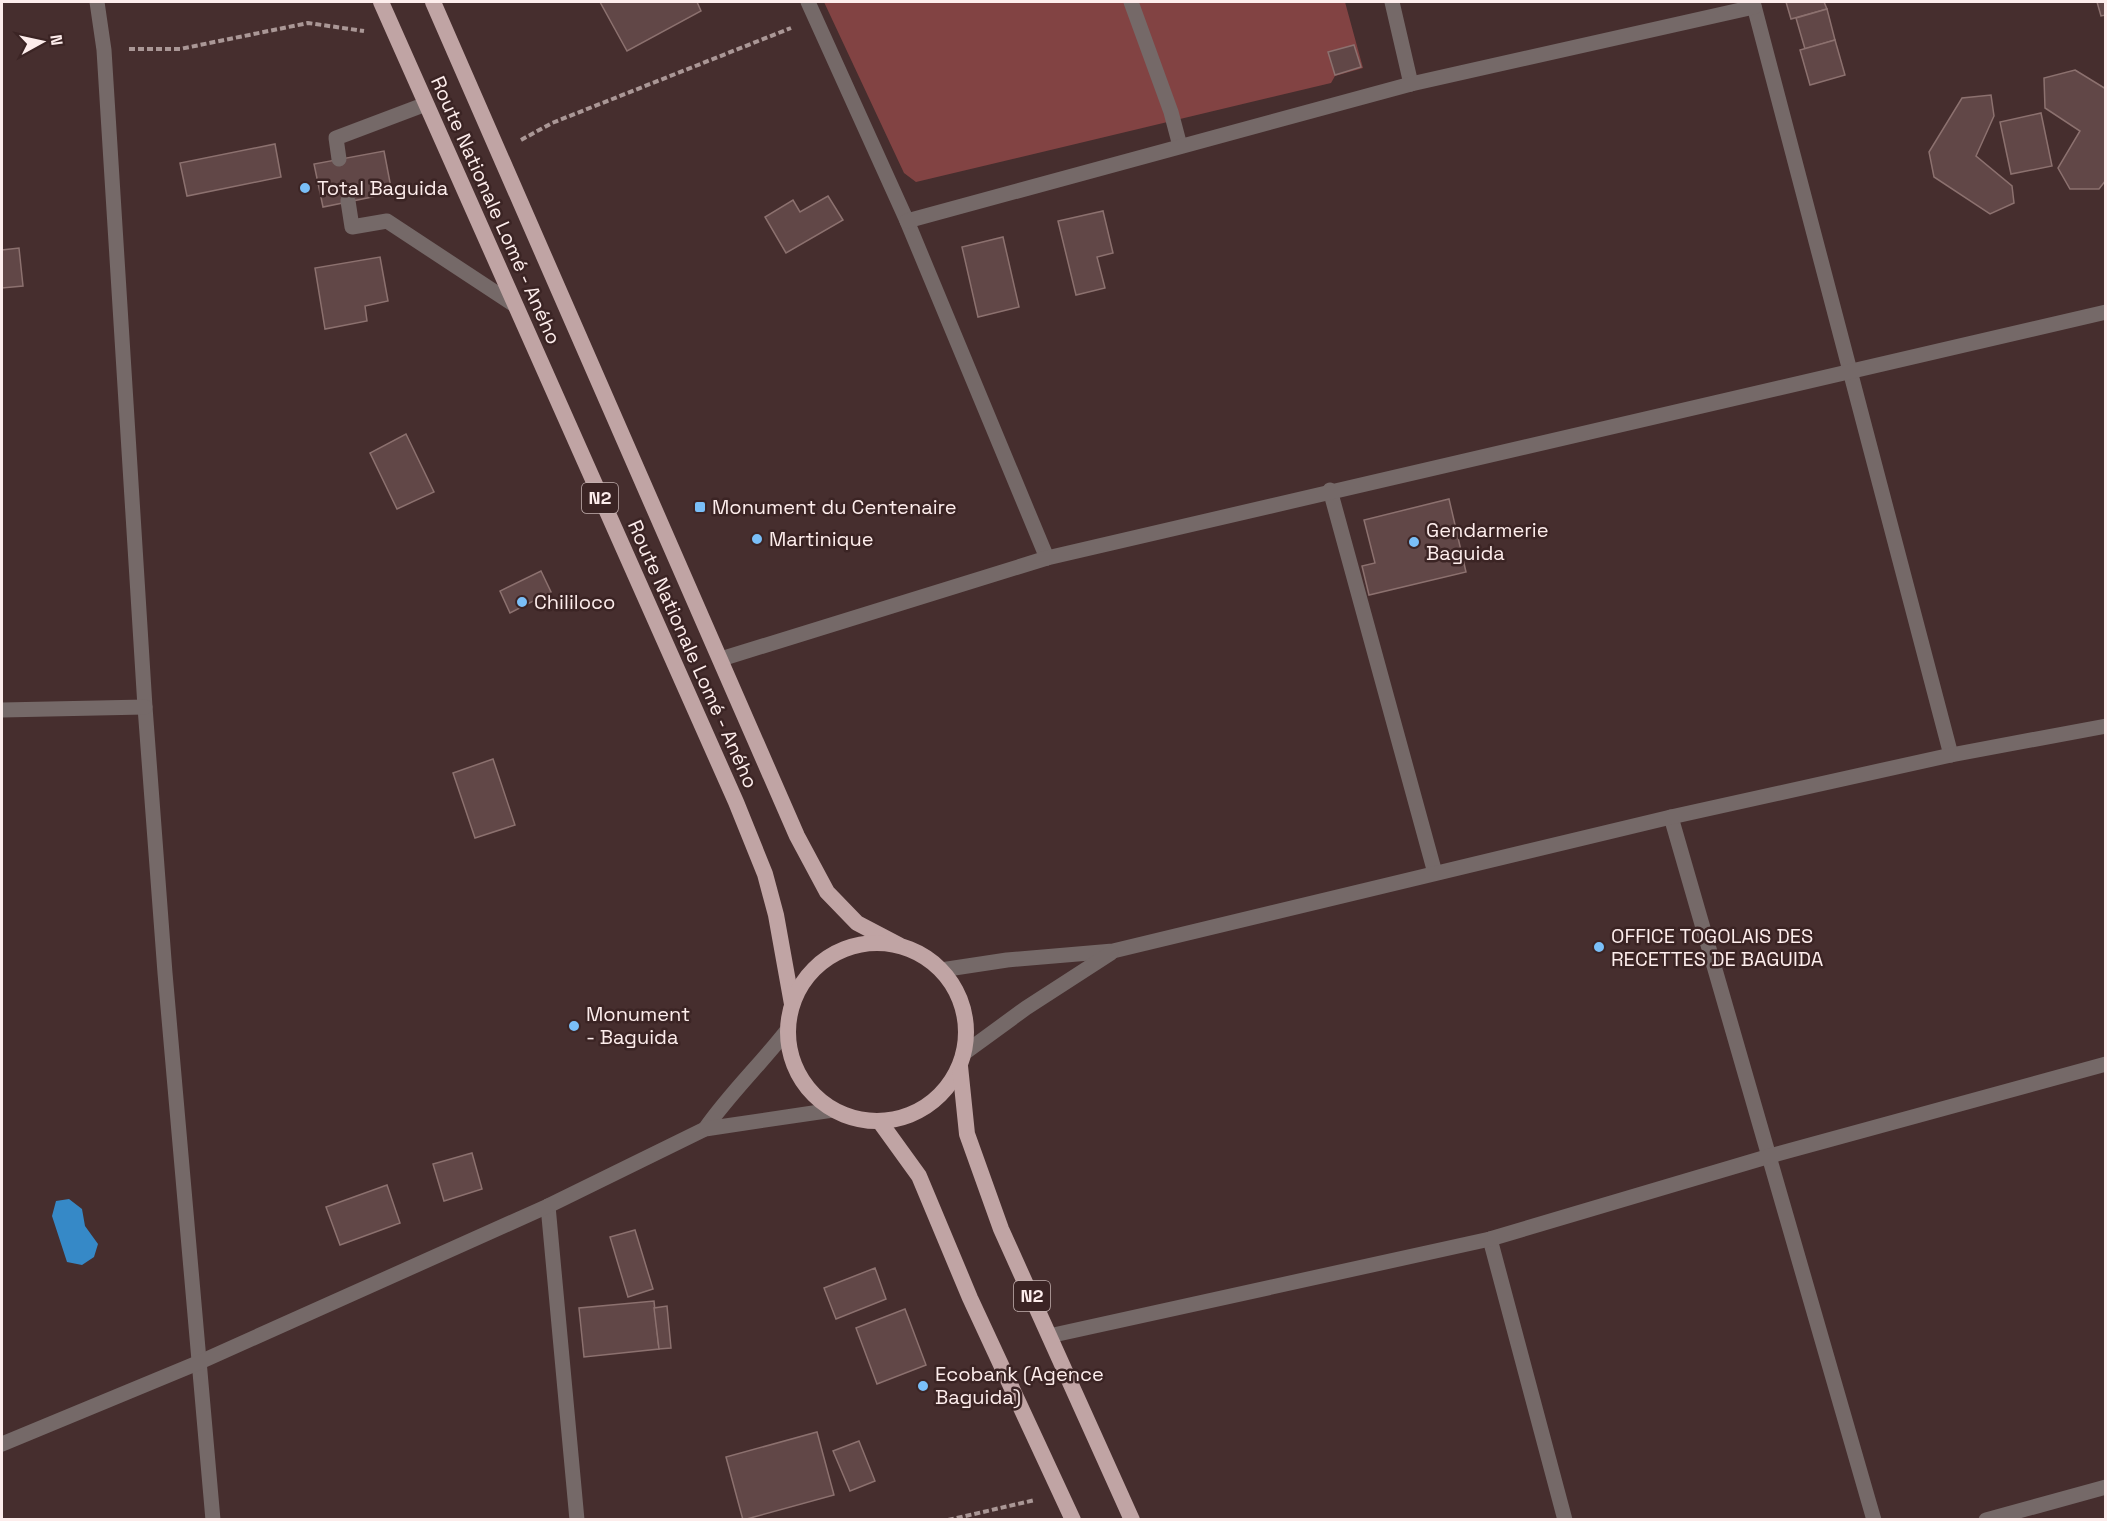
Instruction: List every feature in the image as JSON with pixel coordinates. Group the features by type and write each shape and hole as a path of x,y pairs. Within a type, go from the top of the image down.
{"highway":[{"name":"Route Nationale Lomé - Aného","path":"381,2 753,842 776,915 792,1004"},
{"name":"Route Nationale Lomé - Aného","path":"434,2 722,659 797,836 826,892 857,924 899,945"},
{"name":"N2","path":"961,1060 952,1081 928,1106 897,1120 880,1122 851,1118 833,1110 808,1089 799,1076 789,1044 788,1029 792,1004 809,975 835,953 866,944 899,945 929,960 951,982 963,1010 966,1024 961,1060 967,1134 1001,1229 1132,1520"},
{"path":"880,1122 919,1176 970,1298 1073,1520"}],"street":[{"path":"97,2 104,50 145,707 213,1520"},
{"path":"808,2 908,220 1047,558"},
{"path":"1131,2 1171,112 1179,146"},
{"path":"1392,2 1411,84"},
{"path":"908,220 1411,84 1753,4 1852,370 1952,755"},
{"path":"339,159 336,138 426,104"},
{"path":"348,201 352,227 387,221 513,304"},
{"path":"722,659 1047,558 1330,490 2106,312"},
{"path":"1330,490 1435,873"},
{"path":"2,710 145,707"},
{"path":"941,970 1007,960 1113,951 1671,818 1952,755 2106,726"},
{"path":"1671,818 1874,1520"},
{"path":"961,1060 1026,1008 1113,951"},
{"path":"705,1129 724,1102 759,1067 788,1029"},
{"path":"1049,1336 1490,1239 1770,1156 2106,1064"},
{"path":"2,1444 200,1362 548,1206 705,1129 833,1110"},
{"path":"548,1206 577,1520"},
{"path":"1490,1239 1565,1520"},
{"path":"1986,1520 2106,1487"}],"path":[{"path":"500,153 552,123 816,18"},
{"path":"104,50 180,49 308,23 396,36"},
{"path":"948,1520 987,1513 1061,1493"}],"shaded area":[{"path":"824,2 1345,2 1363,68 1335,76 1331,83 916,182 904,173"}],"water":[{"path":"69,1199 82,1209 85,1226 98,1244 94,1257 82,1265 67,1262 52,1216 56,1201"}],"building":[{"path":"600,2 697,2 701,11 627,51"},
{"path":"1786,2 1824,2 1827,9 1791,19"},
{"path":"2097,2 2106,2 2106,15 2101,16"},
{"path":"1827,9 1835,40 1805,49 1796,18"},
{"path":"1835,40 1845,75 1810,85 1800,50"},
{"path":"1354,45 1361,67 1335,75 1328,52"},
{"path":"2075,70 2106,89 2106,180 2099,189 2070,189 2058,168 2080,131 2045,108 2044,78"},
{"path":"1991,95 1994,116 1976,156 2012,186 2014,203 1990,214 1934,177 1929,152 1962,98"},
{"path":"2041,113 2052,166 2011,174 2000,122"},
{"path":"275,144 281,177 187,196 180,163"},
{"path":"384,151 392,193 323,207 314,164"},
{"path":"828,196 843,220 786,253 765,217 793,200 800,212"},
{"path":"1103,211 1113,253 1097,257 1105,288 1076,295 1058,221"},
{"path":"1003,237 1019,307 978,317 962,247"},
{"path":"19,248 23,286 2,288 2,250"},
{"path":"380,257 388,301 365,306 367,321 325,329 315,268"},
{"path":"406,434 434,492 397,509 370,453"},
{"name":"Gendarmerie Baguida","path":"1449,499 1466,572 1369,595 1362,566 1375,563 1364,520"},
{"path":"541,571 551,592 510,613 500,591"},
{"path":"493,759 515,825 475,838 453,773"},
{"path":"472,1153 482,1189 444,1201 433,1164"},
{"path":"387,1185 400,1223 340,1245 326,1207"},
{"path":"635,1230 653,1289 628,1297 610,1237"},
{"path":"875,1268 886,1299 836,1319 824,1288"},
{"path":"654,1301 659,1349 584,1357 579,1308"},
{"path":"667,1306 671,1348 659,1349 654,1308"},
{"path":"905,1309 926,1365 877,1384 856,1328"},
{"path":"817,1432 834,1495 743,1520 726,1457"},
{"path":"859,1441 875,1481 850,1491 833,1451"}],"place":[{"name":"Total Baguida","path":"305,188"},
{"name":"Monument du Centenaire","path":"700,507"},
{"name":"Martinique","path":"757,539"},
{"name":"Gendarmerie Baguida","path":"1414,542"},
{"name":"Chililoco","path":"522,602"},
{"name":"OFFICE TOGOLAIS DES RECETTES DE BAGUIDA","path":"1599,947"},
{"name":"Monument - Baguida","path":"574,1026"},
{"name":"Ecobank (Agence Baguida)","path":"923,1386"}]}
